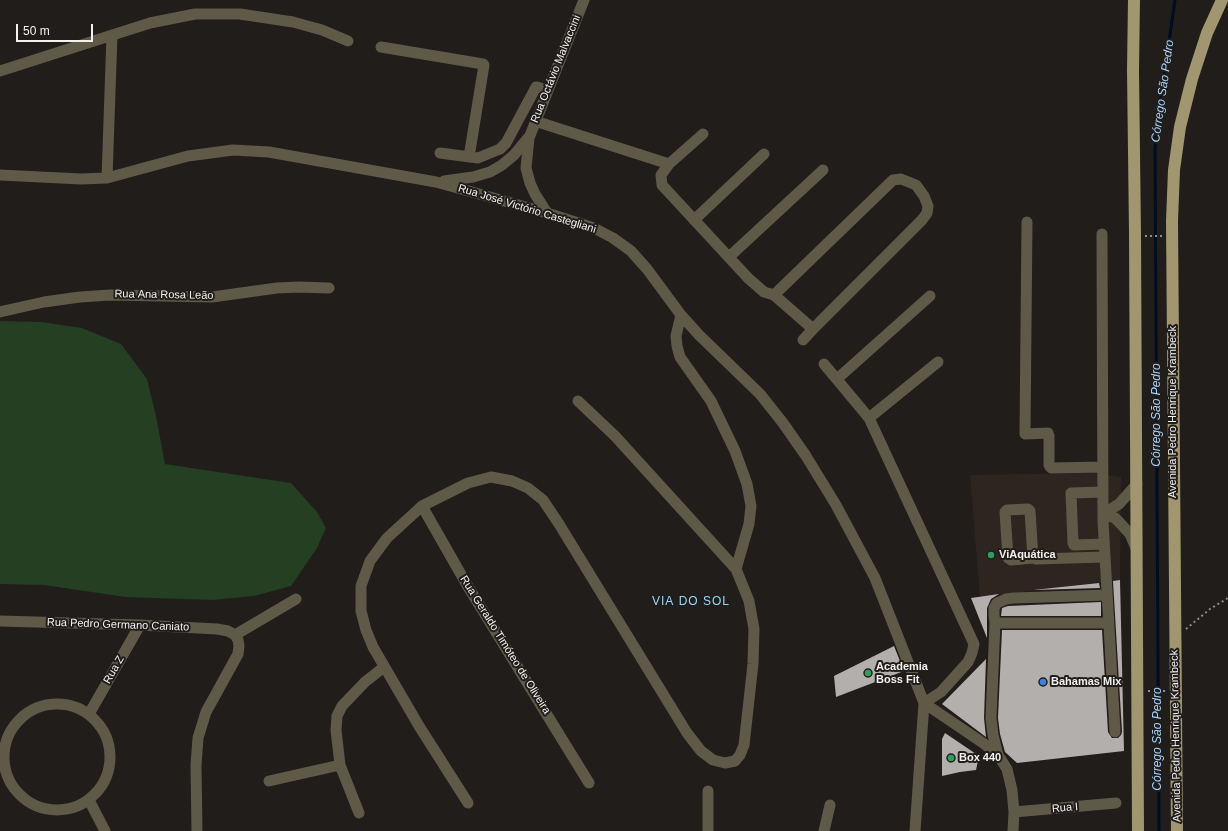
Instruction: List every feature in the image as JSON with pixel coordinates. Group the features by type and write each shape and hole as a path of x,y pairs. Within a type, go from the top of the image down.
{"main road":[{"path":"1134,0 1133,70 1137,484 1138,831"},
{"name":"Avenida Pedro Henrique Krambeck","path":"1177,831 1172,228 1174,170 1180,127 1192,79 1207,33 1222,0"}],"street":[{"name":"Rua Octávio Malvaccini","path":"547,213 535,194 526,168 529,138 584,0"},
{"path":"0,71 150,23 195,14 240,14 293,22 322,30 348,41"},
{"path":"107,178 112,35"},
{"path":"381,47 483,64 469,157"},
{"path":"440,153 481,157 500,149 506,143 537,86 548,90"},
{"path":"535,121 669,164"},
{"path":"703,134 669,164 661,175 662,185 748,278 764,292 774,295 813,329"},
{"name":"Rua Octávio Malvaccini","path":"436,182 462,179 490,172 502,165 514,155 529,138"},
{"name":"Rua José Victório Castegliani","path":"0,175 81,179 107,178 188,156 233,150 269,152 436,182 547,213 594,228 613,238 631,251 647,269 681,315 760,394 806,456 836,505 875,578 924,703"},
{"path":"694,220 764,154"},
{"path":"729,257 823,170"},
{"path":"774,295 893,180 901,179 916,185 924,196 928,206 927,213 922,220 803,340"},
{"path":"1027,222 1025,434 1048,433 1049,465 1051,468 1103,467"},
{"path":"1102,234 1103,514 1115,732"},
{"name":"Rua Ana Rosa Leão","path":"0,312 44,302 80,297 110,295 212,297 277,288 329,288"},
{"path":"837,379 930,296"},
{"path":"681,315 676,336 680,357 711,401 735,451 747,484 751,506 749,524 736,569"},
{"path":"869,418 938,362"},
{"path":"824,364 869,418 974,644 972,654 968,662 941,692 924,703"},
{"path":"468,803 418,726 373,647 360,611 361,586 370,561 387,538 422,506 468,483 491,477 512,481 528,488 543,500 564,530 687,732 701,751 712,760 725,763 735,761 740,755 744,745 753,664 754,629 749,601 736,569 615,436 578,401"},
{"path":"1103,514 1119,504 1137,484"},
{"path":"1103,492 1071,493 1071,500 1074,545 1104,544"},
{"name":"Rua Geraldo Timóteo de Oliveira","path":"422,506 467,584 589,784"},
{"path":"1033,558 1030,511 1028,509 1007,510 1005,512 1008,558 1011,560 1033,558 1105,557"},
{"path":"1103,514 1115,518 1120,523 1130,534 1136,548"},
{"path":"1013,831 1014,812 1012,790 1007,770 998,755 993,735 994,608 997,603 1006,599 1107,595"},
{"path":"197,831 196,765 198,738 206,712 238,654 239,646 235,635 296,598"},
{"name":"Rua Pedro Germano Caniato","path":"0,621 217,629 228,631 235,635"},
{"path":"995,623 1108,623"},
{"name":"Rua Z","path":"89,714 140,625"},
{"path":"359,813 340,765 336,730 337,716 342,706 365,682 384,667"},
{"path":"924,703 998,755"},
{"path":"915,831 924,703"},
{"path":"52,704 71,706 89,714 102,729 109,747 109,767 102,785 89,800 72,809 52,811 33,805 17,794 7,777 3,757 7,738 17,721 33,710 52,704"},
{"path":"269,781 340,765"},
{"path":"708,791 708,831"},
{"path":"89,800 106,831"},
{"name":"Rua I","path":"1014,812 1116,803"},
{"path":"824,831 830,805"}],"path":[{"path":"1148,236 1163,236"},
{"path":"1175,637 1210,609 1228,598"},
{"path":"1148,691 1166,691"}],"shaded area":[{"path":"1094,473 1121,477 1120,580 980,597 970,475"}],"green space":[{"path":"0,321 41,322 82,328 121,344 147,379 165,464 291,483 317,512 326,528 317,548 291,586 254,596 212,600 125,597 44,585 0,584"}],"building":[{"path":"1120,580 1124,751 1017,763 1005,752 1000,734 998,718 1002,630 1102,630 1108,732 1112,738 1118,738 1122,732 1113,581"},
{"path":"1099,583 1100,588 1033,590"},
{"path":"999,594 991,599 987,608 987,638 971,598"},
{"path":"1101,602 1101,616 1001,616 1002,608 1008,606"},
{"name":"Academia Boss Fit","path":"894,646 904,671 836,697 834,676"},
{"path":"986,659 984,718 986,737 942,704"},
{"name":"Box 440","path":"945,733 979,756 976,770 942,776 942,739"}],"waterway":[{"name":"Córrego São Pedro","path":"1159,831 1155,150 1156,130 1175,0"}],"place":[{"name":"ViAquática","path":"991,555"},
{"name":"Academia Boss Fit","path":"868,673"},
{"name":"Bahamas Mix","path":"1043,682"},
{"name":"Box 440","path":"951,758"}],"district":[{"name":"VIA DO SOL","path":"691,602"}]}
